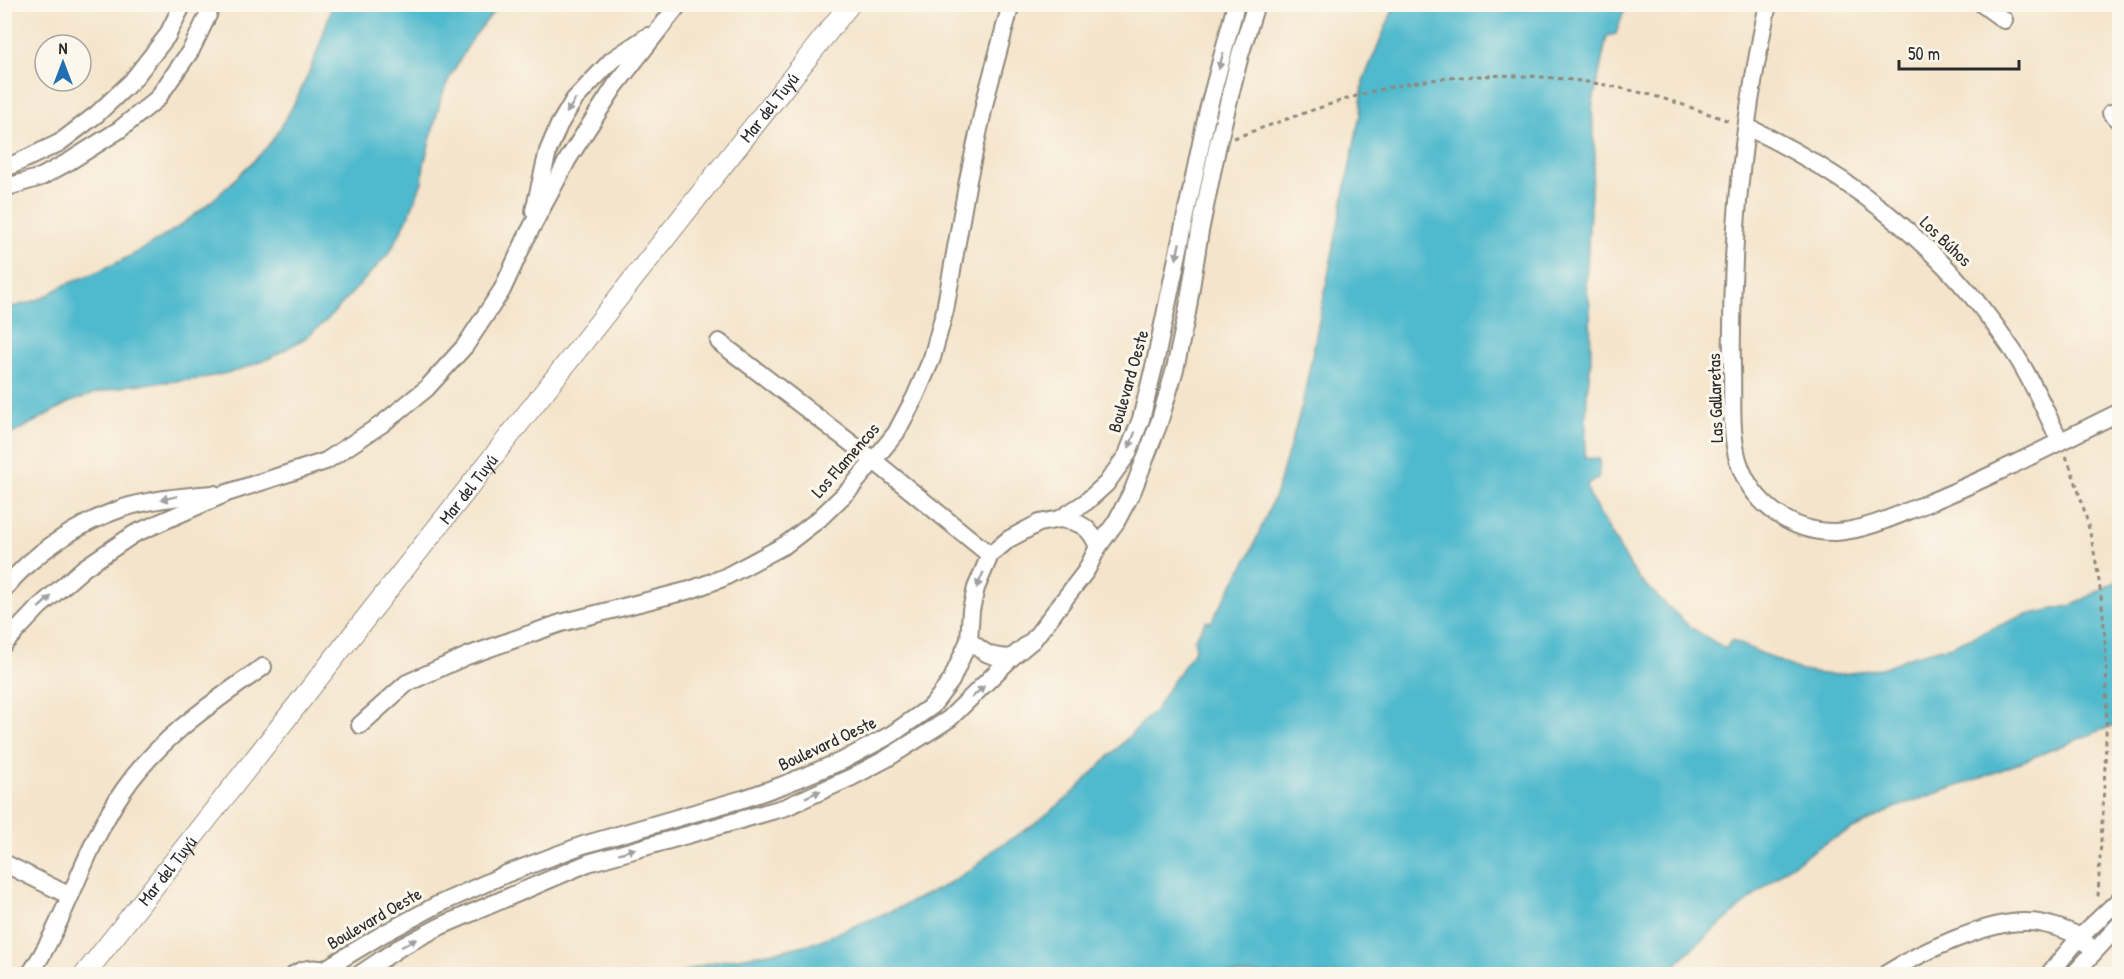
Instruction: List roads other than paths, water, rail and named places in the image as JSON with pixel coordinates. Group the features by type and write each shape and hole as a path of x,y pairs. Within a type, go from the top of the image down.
{"street":[{"path":"4,169 59,143 96,114 132,81 167,36 183,4"},
{"path":"4,188 41,177 70,161 119,130 157,99 191,50 211,4"},
{"path":"4,644 39,607 84,568 134,534 227,493 326,461 382,424 426,389 465,345 502,290 527,236 568,159 615,86 679,4"},
{"name":"Mar del Tuyú","path":"85,975 850,4"},
{"name":"Los Flamencos","path":"360,725 407,682 467,656 561,624 690,590 723,578 785,545 819,519 852,488 896,433 932,358 945,310 968,180 986,97 1011,4"},
{"name":"Boulevard Oeste","path":"329,972 383,934 437,905 506,874 583,844 746,798 844,760 892,734 932,706 951,681 969,640 971,610 976,588 990,555 1009,539 1040,523 1060,519 1086,502 1106,484 1126,455 1141,419 1155,363 1208,110 1236,4"},
{"path":"360,975 399,948 441,926 588,862 786,807 852,777 886,759 949,718 1033,640 1086,571 1098,547 1116,522 1133,490 1159,423 1175,369 1187,313 1200,231 1218,144 1240,55 1256,4"},
{"name":"Las Gallaretas","path":"1768,4 1756,60 1747,127 1736,228 1732,319 1734,432 1737,458 1754,492 1782,518 1800,527 1818,531 1855,529 1903,513 1971,485 2120,412"},
{"path":"1982,4 2004,20"},
{"path":"527,236 548,151 559,125 574,100 612,60 661,27"},
{"path":"597,74 615,86"},
{"path":"1208,110 1226,115"},
{"name":"Los Búhos","path":"1747,127 1788,146 1841,178 1881,207 1956,276 2015,353 2060,441"},
{"path":"59,143 70,161"},
{"path":"548,151 568,159"},
{"path":"719,342 873,460 990,555"},
{"path":"1155,363 1175,369"},
{"path":"4,589 40,554 81,527 123,508 178,496 227,493"},
{"path":"123,508 134,534"},
{"path":"1060,519 1077,521 1093,534 1098,547"},
{"path":"969,640 984,653 995,658 1011,658"},
{"path":"30,975 59,925 70,896 123,790 163,744 194,717 262,667"},
{"path":"844,760 852,777"},
{"path":"583,844 588,862"},
{"path":"4,863 70,896"},
{"path":"2049,975 2080,937 2120,899"},
{"path":"1886,975 1953,941 2002,924 2027,922 2047,925 2080,937 2094,951"},
{"path":"2074,975 2120,924"},
{"path":"295,975 307,969 329,972"}],"water":[{"path":"332,5 499,5 472,39 449,79 441,98 424,164 422,182 407,220 390,252 326,321 304,339 268,359 236,371 199,379 131,385 96,393 68,403 5,438 5,308 43,297 143,249 187,220 227,187 268,145 291,110 315,58"},
{"path":"1395,5 1626,5 1616,34 1607,36 1592,108 1595,158 1586,285 1590,306 1591,362 1587,392 1585,458 1600,461 1598,479 1587,484 1589,495 1640,580 1690,627 1726,649 1731,640 1802,671 1831,675 1885,667 1915,655 1951,646 2022,616 2073,605 2119,580 2119,723 1981,778 1897,807 1825,843 1787,868 1687,953 1667,974 678,974 709,963 780,951 816,942 944,886 974,868 993,850 1032,826 1070,796 1157,708 1196,647 1194,640 1206,621 1211,622 1249,556 1276,493 1302,406 1360,115 1363,81"}]}
